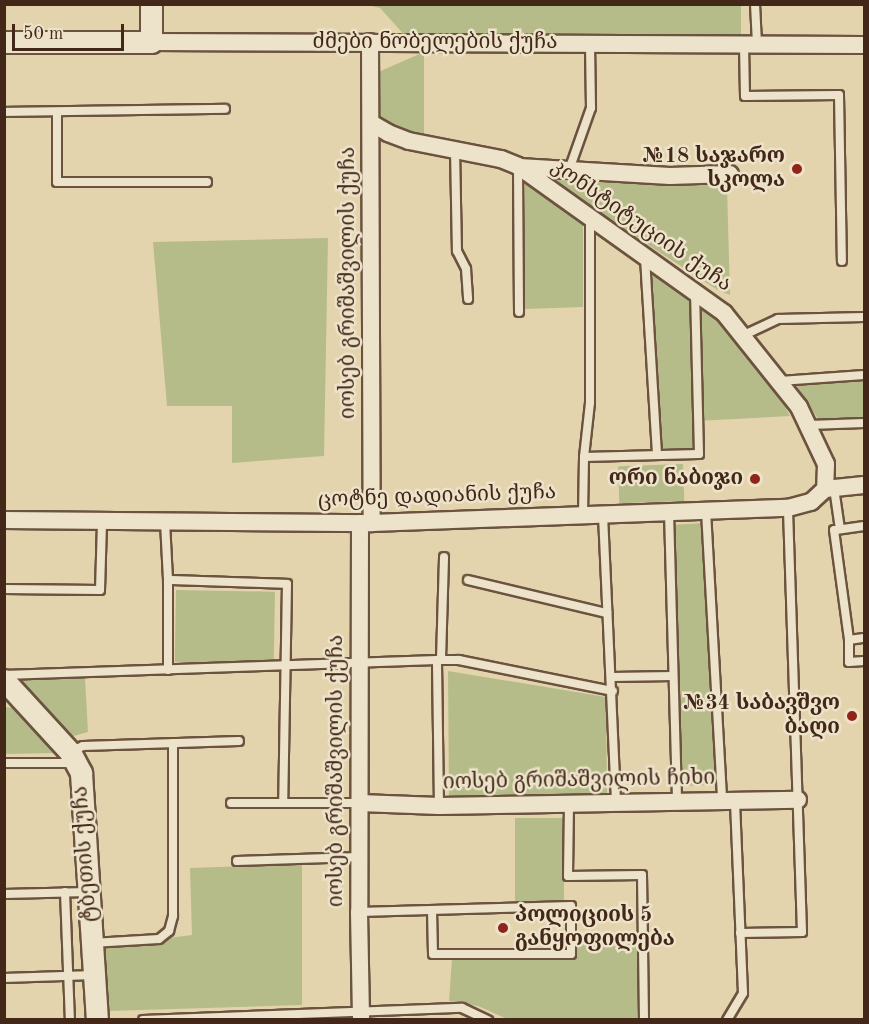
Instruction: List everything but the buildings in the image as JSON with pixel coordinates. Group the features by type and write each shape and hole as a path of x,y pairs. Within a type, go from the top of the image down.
{"street":[{"path":"151,4 151,42"},
{"name":"ძმები ნობელების ქუჩა","path":"4,42 864,45"},
{"name":"იოსებ გრიშაშვილის ქუჩა","path":"361,1015 360,664 366,523 370,42"},
{"name":"კონსტიტუციის ქუჩა","path":"371,123 388,134 409,141 501,159 518,166 694,289 724,313 780,381 808,425 826,464 829,488"},
{"path":"518,166 670,176 729,174"},
{"name":"ცოტნე დადიანის ქუჩა","path":"4,520 366,523 788,508 811,502 829,488 864,485"},
{"name":"ტბეთის ქუჩა","path":"4,680 72,757 81,773 97,1020"},
{"name":"იოსებ გრიშაშვილის ჩიხი","path":"360,802 439,806 798,800"}],"lane":[{"path":"755,4 745,96 839,95 842,261"},
{"path":"569,170 591,108 590,43"},
{"path":"4,112 225,109"},
{"path":"57,112 57,182 207,182"},
{"path":"455,149 457,251 466,269 468,299"},
{"path":"518,166 519,312"},
{"path":"583,515 584,457 590,403 591,217"},
{"path":"645,256 657,455"},
{"path":"584,457 699,454 694,289"},
{"path":"744,335 778,319 864,317"},
{"path":"780,381 864,375"},
{"path":"808,425 864,423"},
{"path":"829,488 840,529"},
{"path":"740,933 802,932 788,508"},
{"path":"706,511 740,933 742,993 727,1020"},
{"path":"669,512 677,802"},
{"path":"603,514 613,691 616,803"},
{"path":"4,590 100,590 102,521"},
{"path":"165,522 168,580 168,670"},
{"path":"864,526 834,530 849,640 849,662 864,661"},
{"path":"439,806 439,660 444,557"},
{"path":"168,580 286,584 283,803"},
{"path":"468,580 607,613"},
{"path":"849,640 864,638"},
{"path":"4,675 459,660 613,691"},
{"path":"612,677 673,676"},
{"path":"4,763 72,757 83,746 239,741"},
{"path":"92,943 159,939 169,931 173,916 173,743"},
{"path":"231,803 360,802"},
{"path":"569,804 568,876 642,875 644,1020"},
{"path":"237,861 359,857"},
{"path":"65,892 70,1020"},
{"path":"4,894 88,892"},
{"path":"359,912 571,906 571,954 433,954 432,910"},
{"path":"4,978 94,975"},
{"path":"143,1020 361,1015 462,1008 488,1020"}],"green space":[{"path":"367,5 741,5 741,36 408,39 380,8"},
{"path":"424,52 424,134 398,128 379,115 374,104 376,73"},
{"path":"561,171 727,187 730,295 716,289 567,192 550,172"},
{"path":"525,180 583,216 583,307 525,309"},
{"path":"328,238 324,456 232,463 232,406 167,406 153,242"},
{"path":"652,267 727,324 772,382 790,416 696,421 695,449 662,449"},
{"path":"864,377 864,418 818,419 794,382"},
{"path":"683,464 684,501 619,503 618,466"},
{"path":"705,523 719,785 678,786 671,525"},
{"path":"176,590 275,592 274,664 175,662"},
{"path":"448,671 606,697 607,796 449,799"},
{"path":"85,678 88,732 70,737 18,680"},
{"path":"4,707 16,708 54,753 5,754"},
{"path":"515,818 564,818 564,901 515,901"},
{"path":"302,864 302,1005 108,1011 100,947 192,935 190,868"},
{"path":"637,938 638,1019 507,1019 478,1006 449,1001 452,959 574,959 574,939"}],"place":[{"name":"№18 საჯარო სკოლა","path":"797,169"},
{"name":"ორი ნაბიჯი","path":"755,479"},
{"name":"№34 საბავშვო ბაღი","path":"852,716"},
{"name":"პოლიციის 5 განყოფილება","path":"503,928"}]}
